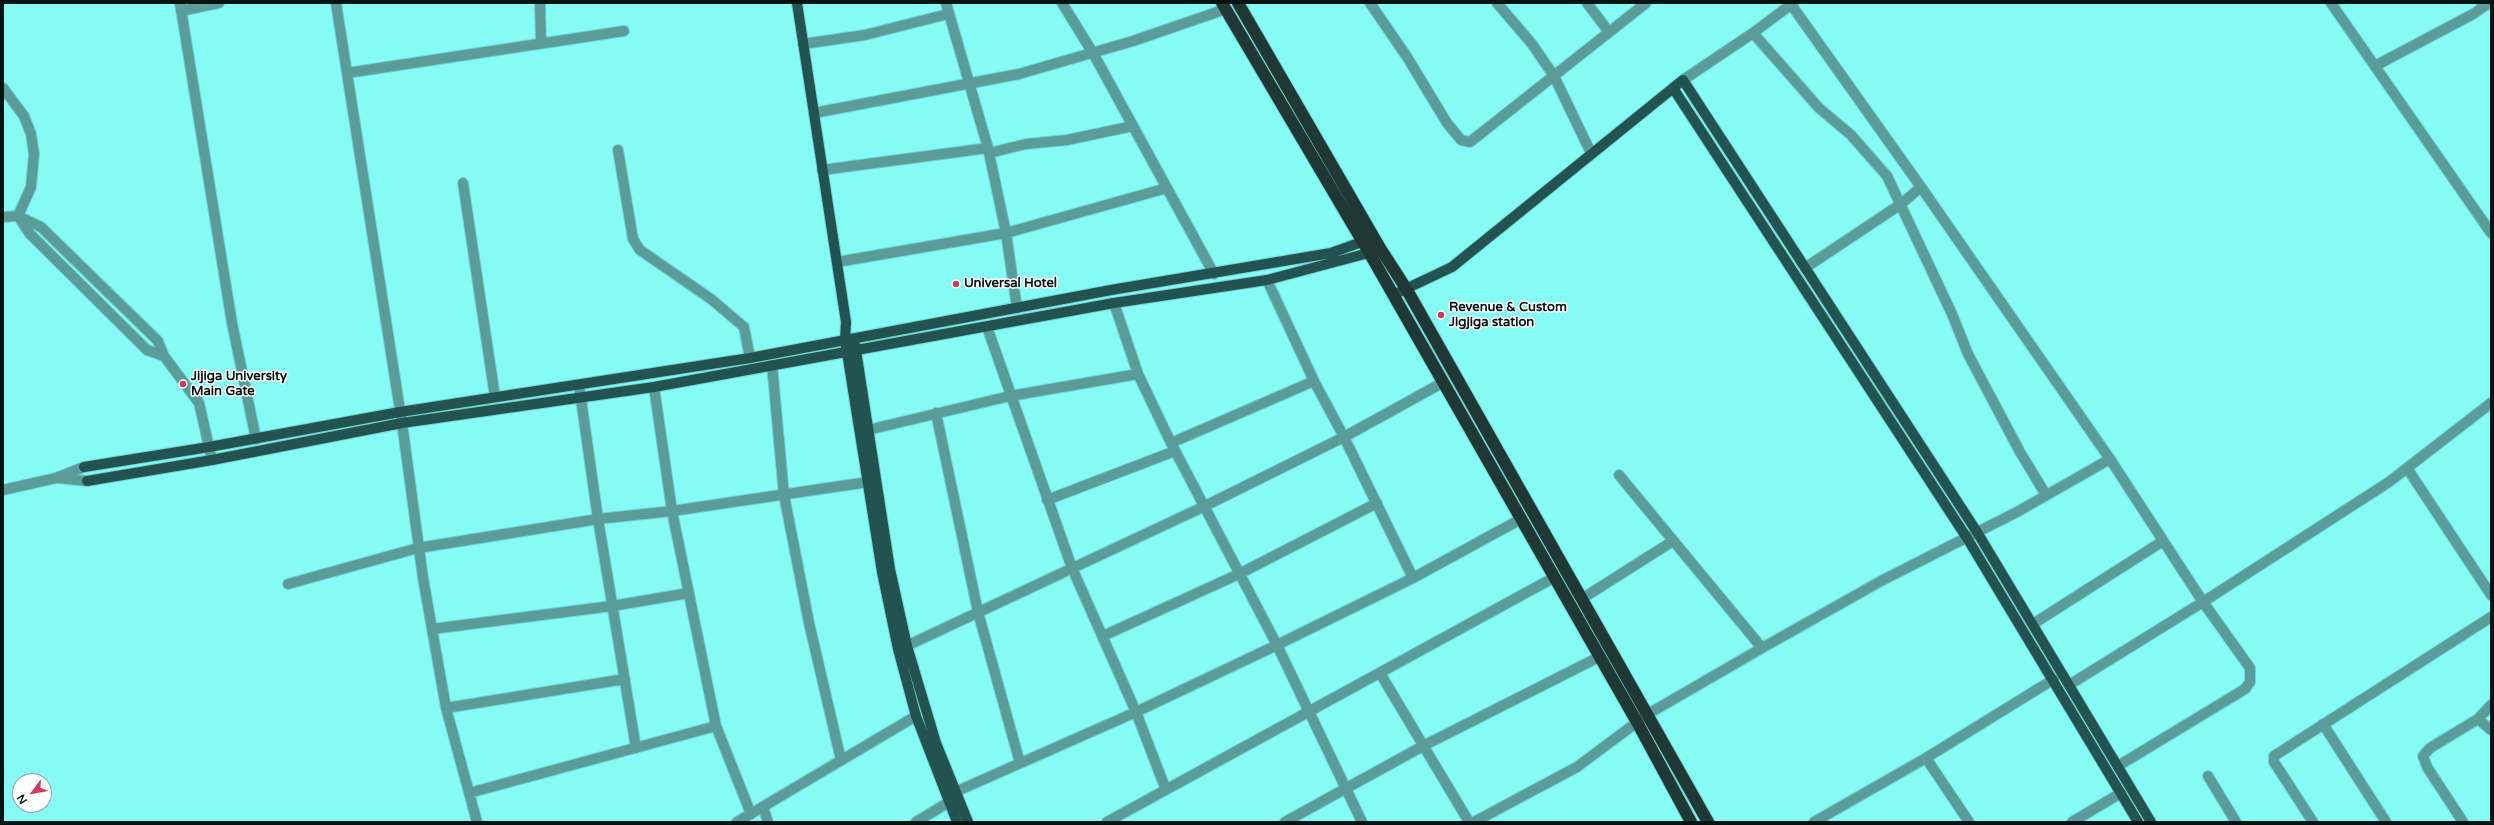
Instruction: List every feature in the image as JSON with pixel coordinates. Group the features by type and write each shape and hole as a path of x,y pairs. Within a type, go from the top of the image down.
{"highway":[{"path":"1238,3 1368,240"},
{"path":"1224,6 1375,251 1407,290 1583,598 1708,822"},
{"path":"1375,251 1393,295 1553,578 1637,722 1691,822"}],"main road":[{"path":"797,3 846,322 868,430 902,648 916,716 957,822"},
{"path":"1393,295 1407,290 1452,267 1683,80 1977,532 2152,822"},
{"path":"1672,88 1967,538 2054,679 2138,822"},
{"path":"84,467 256,439 400,412 750,358 1017,308 1331,253 1368,240"},
{"path":"87,481 212,460 402,423 654,387 1114,303 1267,280 1375,251"},
{"path":"851,351 868,482 882,572 902,648 920,693 955,792 968,822"}],"street":[{"path":"219,3 180,7 232,322 256,439"},
{"path":"336,3 402,423 418,548 446,708 477,822"},
{"path":"540,3 541,42"},
{"path":"946,3 988,150 1006,233 1017,308"},
{"path":"1062,3 1093,53 1214,274"},
{"path":"1370,3 1407,57 1446,123 1461,140 1470,142 1646,3"},
{"path":"1497,3 1532,44 1554,76 1591,153"},
{"path":"1587,3 1609,32"},
{"path":"2331,3 2491,233"},
{"path":"2375,66 2489,3"},
{"path":"1683,80 1752,33 1791,4 1921,187 2110,459 2203,602 2250,668 2250,682 2245,689 2118,766"},
{"path":"814,113 1019,74 1093,53 1224,6"},
{"path":"803,44 865,35 948,14"},
{"path":"347,73 541,42 624,31"},
{"path":"1752,33 1819,108 1851,135 1887,176 1968,354 2020,452 2046,495"},
{"path":"3,88 24,116 31,134 34,154 31,187 18,216"},
{"path":"822,170 1067,140 1133,126"},
{"path":"618,150 633,239 640,250 711,299 744,327 750,358"},
{"path":"463,183 495,398"},
{"path":"1806,268 1901,204 1921,187"},
{"path":"837,262 1006,233 1167,188"},
{"path":"18,216 30,234 147,350 164,356"},
{"path":"3,217 18,216 41,227 158,341 164,356 199,403 212,460"},
{"path":"1267,280 1314,381 1344,437 1413,578"},
{"path":"1114,303 1138,374 1173,447 1277,645 1362,822"},
{"path":"987,327 1010,396 1072,568 1136,712 1166,790"},
{"path":"772,365 784,495 809,624 841,760"},
{"path":"868,430 1010,396 1138,374"},
{"path":"1047,500 1173,447 1314,381"},
{"path":"902,648 1205,506 1344,437 1442,383"},
{"path":"579,385 598,520 636,748"},
{"path":"654,387 672,511 716,726 751,814"},
{"path":"2069,685 2203,602 2407,468 2491,404"},
{"path":"936,413 978,612 1020,763"},
{"path":"1474,822 1577,767 1648,714 1762,648 1881,581 1967,538 2110,459"},
{"path":"3,490 56,478 84,467"},
{"path":"2407,468 2491,595"},
{"path":"1619,475 1762,648"},
{"path":"56,478 87,481"},
{"path":"288,584 418,548 598,520 672,511 868,482"},
{"path":"1103,636 1239,574 1377,504"},
{"path":"955,792 1136,712 1277,645 1413,578 1521,519"},
{"path":"1583,598 1673,541"},
{"path":"2033,624 2163,541"},
{"path":"1111,821 1553,578"},
{"path":"432,629 612,606 689,593"},
{"path":"2313,822 2274,762 2274,756 2491,617"},
{"path":"1285,822 1423,746 1599,657"},
{"path":"1380,673 1469,822"},
{"path":"446,708 625,679"},
{"path":"1814,822 1926,758 2054,679"},
{"path":"2463,822 2426,767 2423,756 2430,748 2478,719 2491,705"},
{"path":"737,822 916,716"},
{"path":"2478,719 2491,730"},
{"path":"2323,724 2386,822"},
{"path":"469,793 716,726"},
{"path":"1926,758 1969,822"},
{"path":"2208,776 2236,822"},
{"path":"2072,822 2121,793"},
{"path":"916,822 949,802"},
{"path":"763,807 768,822"}],"place":[{"name":"Universal Hotel","path":"956,284"},
{"name":"Revenue & Custom Jigjiga station","path":"1441,315"},
{"name":"Jijiga University Main Gate","path":"183,384"}]}
